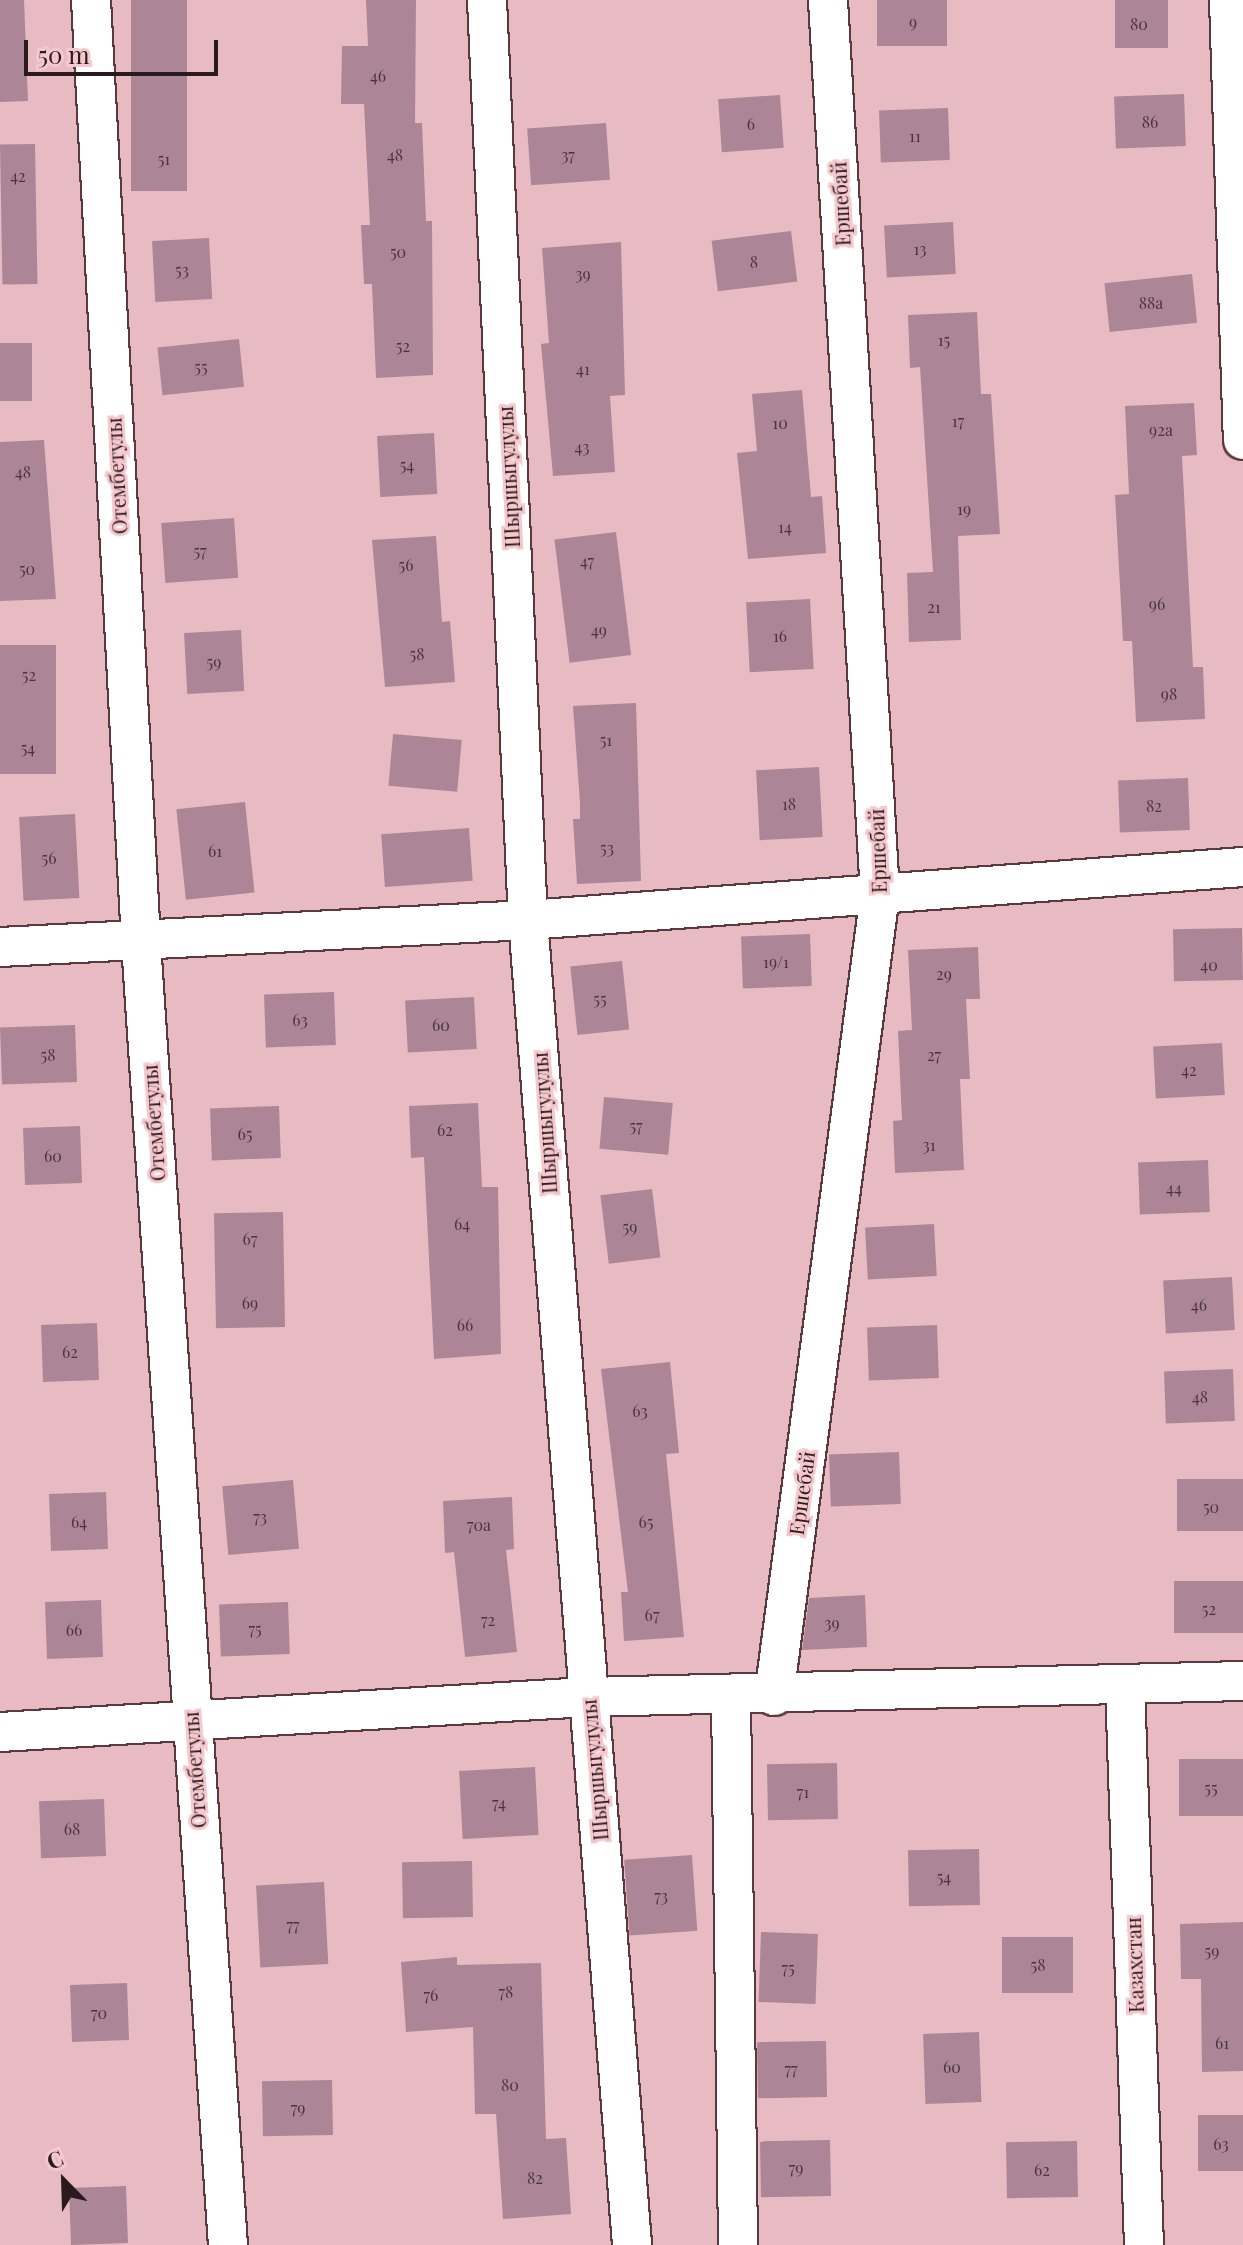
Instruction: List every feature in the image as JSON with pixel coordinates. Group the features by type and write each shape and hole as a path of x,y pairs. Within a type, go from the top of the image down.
{"street":[{"name":"Отембетулы","path":"91,0 141,943 190,1719 228,2245"},
{"name":"Шыршыгулулы","path":"487,0 528,920 632,2245"},
{"name":"Ершебай","path":"774,1696 880,894 828,0"},
{"path":"1229,0 1243,440"},
{"path":"0,947 141,943 528,920 1243,867"},
{"path":"0,1732 588,1697 774,1696 1243,1681"},
{"name":"Казахстан","path":"1125,1685 1144,2245"},
{"path":"731,1696 738,2245"}],"building":[{"path":"0,0 24,0 28,101 0,102"},
{"path":"131,0 187,0 187,191 131,191"},
{"path":"366,0 416,0 415,123 422,123 426,221 432,221 433,375 376,378 372,284 364,284 361,225 370,225 364,104 341,104 342,46 368,46"},
{"path":"877,0 947,0 947,46 877,46"},
{"path":"1115,0 1168,0 1168,48 1115,48"},
{"path":"1184,94 1186,146 1116,148 1114,96"},
{"path":"780,95 784,148 722,152 718,99"},
{"path":"948,108 950,160 881,162 879,110"},
{"path":"606,123 610,180 531,185 527,129"},
{"path":"35,144 37,284 2,285 0,145"},
{"path":"953,222 956,274 887,278 884,226"},
{"path":"791,231 797,282 718,291 712,241"},
{"path":"209,238 212,299 155,302 152,241"},
{"path":"621,242 625,395 610,396 615,472 553,476 541,344 549,343 542,248"},
{"path":"1192,274 1197,323 1110,332 1104,283"},
{"path":"977,312 981,394 991,394 1000,534 958,536 961,640 909,642 907,573 933,572 920,367 910,368 908,315"},
{"path":"239,339 244,387 162,395 157,348"},
{"path":"0,343 32,343 32,401 0,401"},
{"path":"802,390 811,497 822,496 826,553 748,559 737,453 757,451 752,394"},
{"path":"1194,403 1197,455 1182,456 1193,667 1203,667 1205,719 1136,722 1132,641 1123,641 1115,495 1129,494 1125,406"},
{"path":"434,433 437,494 380,497 377,436"},
{"path":"44,440 56,599 0,601 0,442"},
{"path":"234,518 238,578 165,583 161,523"},
{"path":"616,532 631,655 570,663 554,540"},
{"path":"436,536 442,622 450,621 455,682 385,687 372,540"},
{"path":"810,599 814,669 750,672 746,602"},
{"path":"241,630 244,691 187,694 184,633"},
{"path":"0,645 56,645 56,774 0,774"},
{"path":"636,703 641,881 577,884 573,819 580,819 580,803 573,706"},
{"path":"393,734 462,740 457,792 388,786"},
{"path":"819,767 823,837 760,840 756,770"},
{"path":"1188,778 1190,830 1120,832 1118,780"},
{"path":"245,802 255,893 186,900 176,809"},
{"path":"75,814 79,898 23,901 19,817"},
{"path":"469,828 473,881 385,887 381,834"},
{"path":"1242,928 1243,980 1174,981 1173,929"},
{"path":"810,934 812,986 743,988 741,936"},
{"path":"978,947 980,999 966,999 970,1079 960,1079 964,1170 895,1173 893,1121 902,1120 898,1031 912,1030 908,950"},
{"path":"622,961 629,1030 577,1035 570,966"},
{"path":"334,992 336,1045 266,1047 264,994"},
{"path":"474,997 477,1049 408,1053 405,1001"},
{"path":"75,1025 77,1082 2,1085 0,1028"},
{"path":"1222,1043 1225,1095 1156,1099 1153,1047"},
{"path":"604,1097 673,1103 668,1155 599,1149"},
{"path":"478,1103 482,1187 498,1187 501,1354 434,1359 424,1157 411,1158 409,1106"},
{"path":"279,1106 281,1158 212,1160 210,1108"},
{"path":"80,1126 82,1183 25,1185 23,1128"},
{"path":"1208,1160 1210,1212 1140,1214 1138,1162"},
{"path":"652,1189 660,1257 609,1264 600,1195"},
{"path":"283,1212 285,1327 216,1328 214,1213"},
{"path":"934,1224 937,1276 868,1280 865,1228"},
{"path":"1232,1277 1235,1330 1166,1334 1163,1281"},
{"path":"97,1323 99,1380 43,1382 41,1325"},
{"path":"937,1325 939,1378 869,1380 867,1327"},
{"path":"670,1362 679,1453 666,1454 684,1637 624,1641 621,1592 628,1592 601,1369"},
{"path":"1233,1369 1235,1421 1166,1423 1164,1371"},
{"path":"899,1452 901,1504 831,1506 829,1454"},
{"path":"1177,1479 1243,1479 1243,1531 1177,1531"},
{"path":"293,1480 299,1549 228,1555 222,1486"},
{"path":"106,1492 108,1549 51,1551 49,1494"},
{"path":"512,1497 514,1549 506,1550 517,1652 465,1657 454,1552 445,1553 443,1501"},
{"path":"1174,1581 1243,1581 1243,1633 1174,1633"},
{"path":"865,1595 867,1647 802,1650 809,1598"},
{"path":"101,1600 103,1657 47,1659 45,1602"},
{"path":"288,1602 290,1654 221,1656 219,1604"},
{"path":"1179,1759 1243,1759 1243,1816 1179,1816"},
{"path":"837,1763 838,1819 768,1820 767,1764"},
{"path":"535,1767 539,1835 463,1839 459,1771"},
{"path":"104,1799 106,1856 41,1858 39,1801"},
{"path":"979,1849 980,1905 909,1906 908,1850"},
{"path":"692,1855 697,1931 629,1936 624,1860"},
{"path":"472,1861 473,1917 403,1918 402,1862"},
{"path":"324,1882 328,1964 260,1967 256,1886"},
{"path":"1243,1922 1243,2071 1202,2072 1201,1979 1181,1979 1180,1924"},
{"path":"761,1932 818,1934 816,2004 759,2002"},
{"path":"1002,1937 1073,1937 1073,1993 1002,1993"},
{"path":"457,1957 457,1965 541,1963 546,2139 566,2138 571,2214 503,2219 496,2114 475,2114 473,2027 406,2032 401,1962"},
{"path":"127,1983 129,2040 72,2042 70,1985"},
{"path":"979,2032 981,2102 925,2104 923,2034"},
{"path":"826,2041 827,2097 758,2098 757,2042"},
{"path":"332,2080 333,2135 263,2136 262,2081"},
{"path":"1198,2115 1243,2115 1243,2171 1198,2171"},
{"path":"830,2140 831,2196 761,2197 760,2141"},
{"path":"1077,2141 1078,2197 1007,2198 1006,2142"},
{"path":"126,2186 128,2243 71,2245 69,2188"}]}
